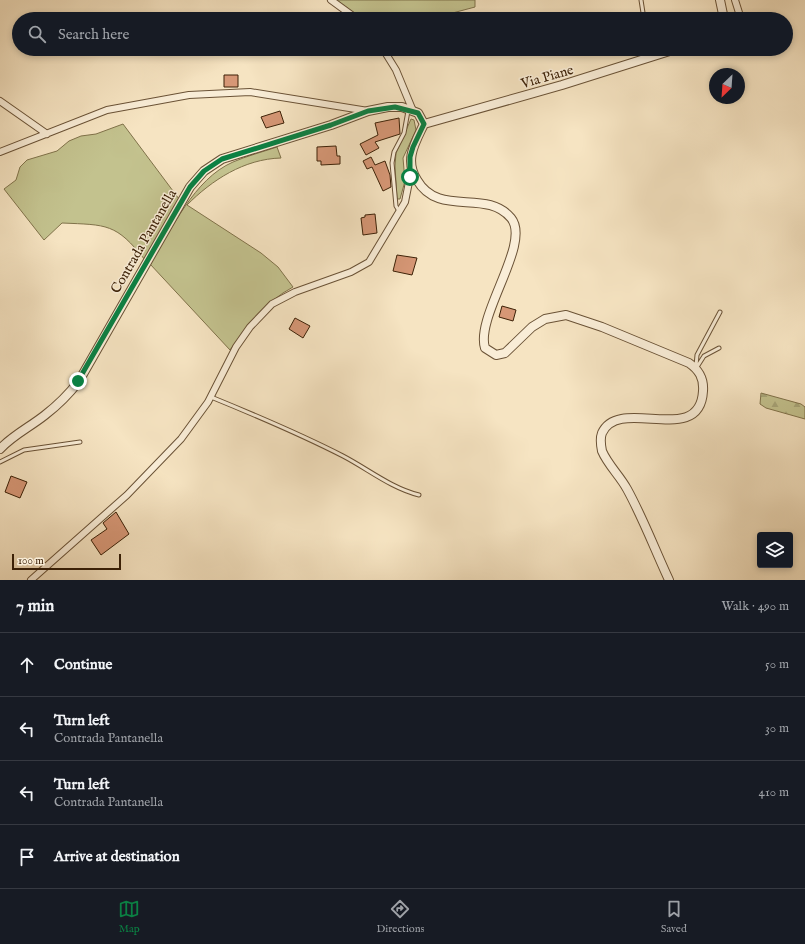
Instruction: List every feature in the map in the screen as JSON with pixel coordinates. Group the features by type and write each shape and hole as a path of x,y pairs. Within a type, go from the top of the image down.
{"street":[{"path":"331,0 347,12"},
{"path":"720,0 723,12"},
{"path":"734,0 738,12"},
{"path":"31,580 127,495 181,439 211,397 236,348 250,327 272,304 295,292 352,272 369,262 405,202 411,172 410,157 424,124 421,117 411,110 396,70 387,56"},
{"name":"Via Piane","path":"424,124 562,85 643,56"},
{"path":"0,152 108,110 189,95 250,92 368,111"},
{"path":"0,101 47,134"},
{"name":"Contrada Pantanella","path":"0,449 9,439 45,415 67,396 78,381 190,187 204,171 222,159 331,125 368,111 388,106 411,110"},
{"path":"411,172 421,188 431,196 491,205 503,211 511,218 516,229 515,241 482,339 485,348 490,352 496,355 505,353 532,328 545,319 566,315 602,327 689,363 696,368 701,375 704,386 703,396 700,406 692,415 680,419 619,419 608,424 600,439 602,451 627,489 669,580"}],"lane":[{"path":"641,0 643,12"},
{"path":"399,212 396,206 392,163 394,152 404,133 411,110"},
{"path":"696,368 697,355 720,312"},
{"path":"696,368 704,356 720,348"},
{"path":"211,397 301,435 361,465 400,489 419,495"},
{"path":"0,462 24,450 80,442"}],"green space":[{"path":"336,0 475,0 475,7 456,12 353,12"},
{"path":"411,119 414,120 416,130 403,158 405,181 400,199 397,199 395,166 396,153"},
{"path":"123,124 179,199 145,260 126,239 118,233 110,228 90,224 62,223 44,240 4,189 16,180 20,167 27,160 57,151 69,141 81,136 96,134"},
{"path":"277,147 281,158 254,162 230,172 207,187 187,205 261,253 278,267 293,287 274,300 250,323 230,350 150,264 185,206 207,180 219,170 233,162"},
{"path":"761,393 801,404 805,407 805,419 766,408 760,404"}],"building":[{"path":"224,75 238,75 238,87 224,87"},
{"path":"280,111 284,123 266,128 261,117"},
{"path":"399,118 400,134 375,142 379,148 366,155 360,144 378,135 375,123"},
{"path":"336,146 337,156 340,156 340,164 321,165 321,161 317,161 317,147"},
{"path":"371,157 375,165 385,161 390,175 391,187 383,191 372,167 367,169 363,161"},
{"path":"375,214 377,233 363,235 361,218 365,217 365,215"},
{"path":"397,255 417,258 412,275 393,271"},
{"path":"502,306 516,310 513,321 499,317"},
{"path":"295,318 310,326 303,338 289,329"},
{"path":"11,476 27,482 20,498 5,492"},
{"path":"116,512 129,534 101,555 91,540 107,529 103,523"}],"route":[{"path":"78,381 190,187 204,171 222,159 331,125 368,111 388,106 402,107 418,113 424,124 410,157 410,177"}]}
